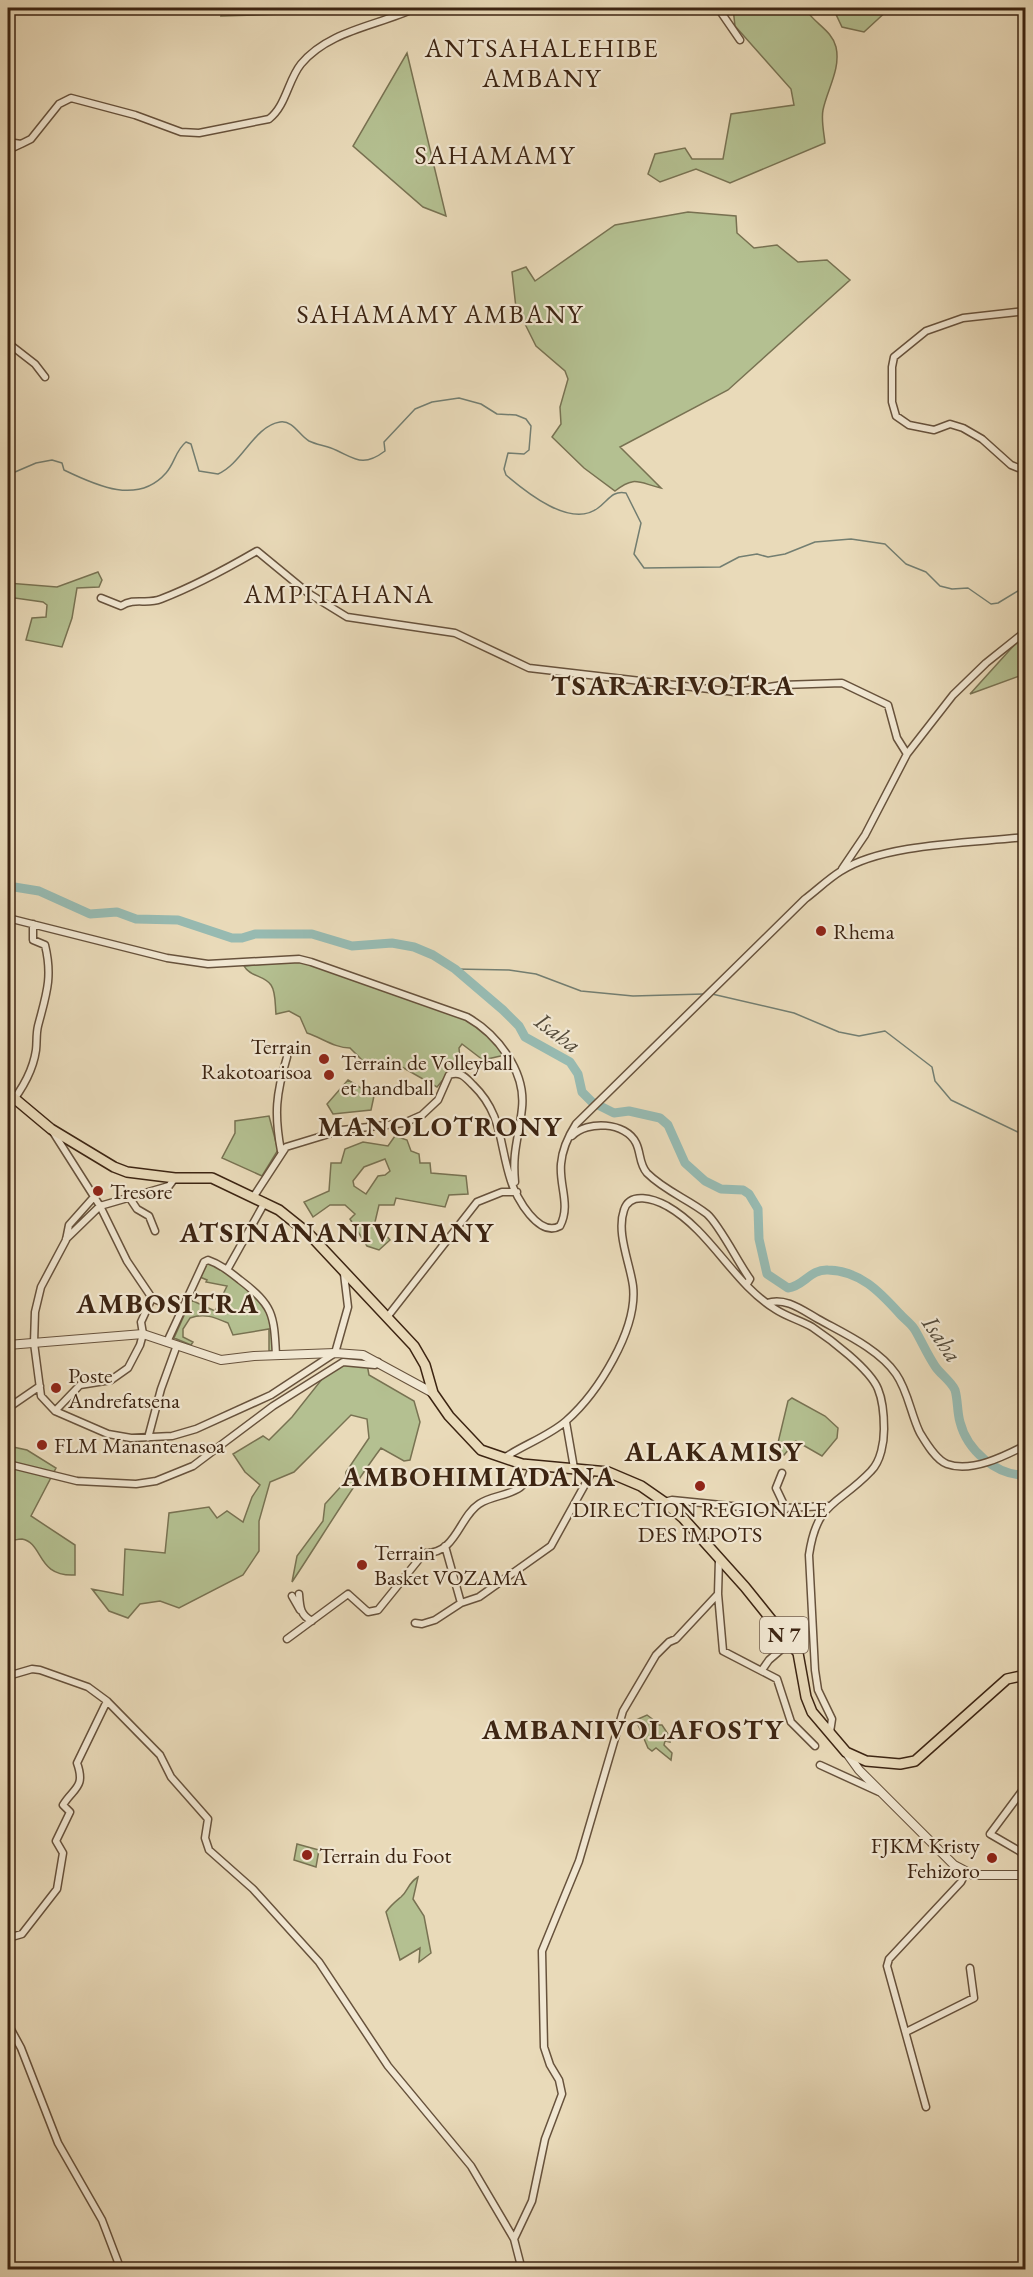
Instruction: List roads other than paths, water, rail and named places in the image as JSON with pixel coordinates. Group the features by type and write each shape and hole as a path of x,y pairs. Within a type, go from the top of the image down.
{"main road":[{"name":"N 7","path":"11,1095 51,1129 114,1167 127,1172 175,1179 212,1178 265,1202 309,1234 344,1274 388,1316 420,1354 433,1393 475,1446 503,1458 532,1465 593,1470 625,1477 664,1502 683,1518 790,1642 798,1653 806,1697 812,1712 846,1752"},
{"path":"846,1752 866,1761 900,1764 915,1761 1007,1678 1026,1676"}],"street":[{"path":"8,150 31,139 59,104 71,98 135,115 181,132 199,133 269,119 277,113 300,65 319,47 351,31 415,8"},
{"path":"717,8 740,40"},
{"path":"8,142 21,144"},
{"path":"1026,311 963,318 926,331 894,357 892,402 896,416 909,425 934,430 950,424 963,428 982,438 1011,465 1026,471"},
{"path":"8,343 35,364 45,377"},
{"path":"101,598 121,606 130,600 157,601 206,580 257,551 308,593 347,617 455,633 529,668 735,692 782,684 842,682 888,705 897,738 907,754"},
{"path":"842,870 865,835 907,754 954,695 986,663 1026,631"},
{"path":"254,1196 281,1151 342,1130 404,1123 422,1115 438,1100 449,1075 456,1073 462,1075 481,1093 498,1121 516,1190 542,1227 549,1229 560,1226 565,1209 561,1164 567,1141 576,1124 805,899 842,870 869,859 898,851 1026,837"},
{"path":"8,918 167,958 208,964 299,959 467,1017 484,1028 507,1054 520,1083 522,1109 513,1156 516,1190"},
{"path":"8,1107 11,1095 32,1064 36,1050 37,1029 47,998 49,962 45,945 33,940 33,924"},
{"path":"281,1151 275,1122 276,1095 287,1057"},
{"path":"567,1141 584,1127 598,1124 629,1136 636,1143 646,1172 671,1193 712,1219 750,1279 747,1284"},
{"path":"51,1129 100,1206 127,1261 152,1298 182,1311"},
{"path":"66,1240 92,1211 100,1206 107,1206 129,1197 169,1186 175,1179"},
{"path":"388,1316 477,1202 502,1192 516,1190"},
{"path":"129,1197 137,1209 149,1216 155,1231"},
{"path":"93,1198 69,1225 66,1240 37,1300 34,1343 41,1396 55,1411 108,1434 148,1438 172,1436 196,1429 271,1395 335,1353 348,1307 344,1274"},
{"path":"503,1458 566,1422 586,1399 625,1336 633,1308 633,1288 622,1234 623,1211 627,1204 635,1198 650,1199 673,1210 691,1225 767,1303 827,1338 872,1377 882,1398 884,1436 875,1466 819,1516 810,1555 815,1670 818,1690 832,1719 830,1732"},
{"path":"227,1270 265,1202"},
{"path":"167,1342 204,1262 215,1262 265,1298 275,1329 276,1355"},
{"path":"55,1411 81,1385 118,1377 128,1368 143,1335 141,1322 152,1298"},
{"path":"767,1303 784,1301 795,1306 842,1332 885,1361 897,1375 920,1433 935,1455 946,1464 972,1465 1001,1457 1026,1445"},
{"path":"8,1345 143,1335 221,1360 276,1355 335,1353 363,1355 433,1393"},
{"path":"148,1438 161,1389 177,1345"},
{"path":"8,1464 77,1481 135,1484 156,1481 193,1466 273,1406 343,1362 375,1365 379,1362"},
{"path":"8,1408 40,1386"},
{"path":"566,1422 574,1468"},
{"path":"287,1639 348,1594 368,1612 378,1610 420,1558 425,1554 436,1554 445,1546 479,1503 519,1490 527,1479 532,1465"},
{"path":"415,1623 422,1624 435,1620 461,1603 479,1597 551,1546 593,1470"},
{"path":"782,1473 777,1488 786,1509"},
{"path":"664,1502 672,1500 786,1509 828,1506"},
{"path":"445,1546 461,1603"},
{"path":"719,1559 718,1594 723,1652 777,1679 791,1722 815,1746"},
{"path":"299,1594 300,1610"},
{"path":"514,2239 532,2201 545,2139 562,2094 559,2080 550,2065 544,2047 541,1960 544,1942 579,1861 623,1711 657,1655 669,1641 676,1639 718,1594"},
{"path":"292,1596 304,1617 312,1621"},
{"path":"762,1670 769,1660 790,1642"},
{"path":"8,1676 32,1669 40,1670 88,1687 107,1701 160,1755 171,1777 208,1820 205,1838 209,1850 253,1889 319,1962 388,2066 471,2166 514,2239 522,2270"},
{"path":"8,1938 22,1934 57,1889 63,1853 56,1841 70,1812 64,1809 63,1805 79,1786 81,1775 77,1763 107,1701"},
{"path":"846,1752 858,1770 879,1792 954,1865 973,1875 1026,1875"},
{"path":"820,1765 879,1792"},
{"path":"1022,1791 990,1834 1026,1855"},
{"path":"926,2108 887,1966 890,1959 962,1882 966,1872"},
{"path":"906,2032 974,1998 969,1968"},
{"path":"8,2024 21,2048 58,2143 112,2241 121,2270"}],"waterway":[{"path":"8,475 36,463 52,460 62,463 64,470 90,482 117,490 143,488 155,483 166,473 186,442 191,444 199,471 218,474 234,462 263,430 280,422 289,423 312,442 358,460 370,459 385,451 384,442 415,409 432,402 459,398 481,404 497,414 516,415 526,419 531,426 529,450 524,454 508,453 504,469 506,475 549,506 575,514 587,513 598,508 617,493 626,493 641,523 634,554 644,568 720,567 739,557 757,554 768,557 785,554 815,542 851,539 885,544 906,564 926,572 940,586 952,589 968,588 991,604 998,603 1026,586"},
{"name":"Isaha","path":"8,886 39,891 90,914 117,912 136,919 178,920 232,938 255,934 312,934 352,946 392,943 414,947 433,955 455,969 503,1010 519,1026 525,1037 570,1062 578,1074 582,1092 592,1102 614,1113 629,1111 660,1118 668,1125 685,1163 705,1181 721,1189 743,1190 749,1194 758,1209 759,1239 767,1274 788,1288 794,1287 816,1272 839,1271 859,1278 884,1297 913,1328 935,1366 955,1390 959,1418 969,1442 976,1451 984,1459 1004,1471 1026,1475"},
{"path":"455,969 509,970 536,974 581,991 633,996 704,994"},
{"path":"712,994 794,1013 839,1032 859,1036 885,1031 932,1067 935,1081 951,1100 1026,1136"}],"place":[{"name":"Rhema","path":"821,931"},
{"name":"Terrain Rakotoarisoa","path":"324,1059"},
{"name":"Terrain de Volleyball et handball","path":"329,1075"},
{"name":"Tresore","path":"98,1191"},
{"name":"Poste Andrefatsena","path":"56,1388"},
{"name":"FLM Manantenasoa","path":"42,1445"},
{"name":"DIRECTION REGIONALE DES IMPOTS","path":"700,1486"},
{"name":"Terrain Basket VOZAMA","path":"362,1565"},
{"name":"Terrain du Foot","path":"307,1855"},
{"name":"FJKM Kristy Fehizoro","path":"992,1858"}],"district":[{"name":"ANTSAHALEHIBE AMBANY","path":"542,63"},
{"name":"SAHAMAMY","path":"495,155"},
{"name":"SAHAMAMY AMBANY","path":"440,314"},
{"name":"AMPITAHANA","path":"339,594"},
{"name":"TSARARIVOTRA","path":"673,685"},
{"name":"MANOLOTRONY","path":"440,1126"},
{"name":"ATSINANANIVINANY","path":"337,1232"},
{"name":"AMBOSITRA","path":"168,1303"},
{"name":"ALAKAMISY","path":"714,1451"},
{"name":"AMBOHIMIADANA","path":"479,1476"},
{"name":"AMBANIVOLAFOSTY","path":"633,1729"}]}
